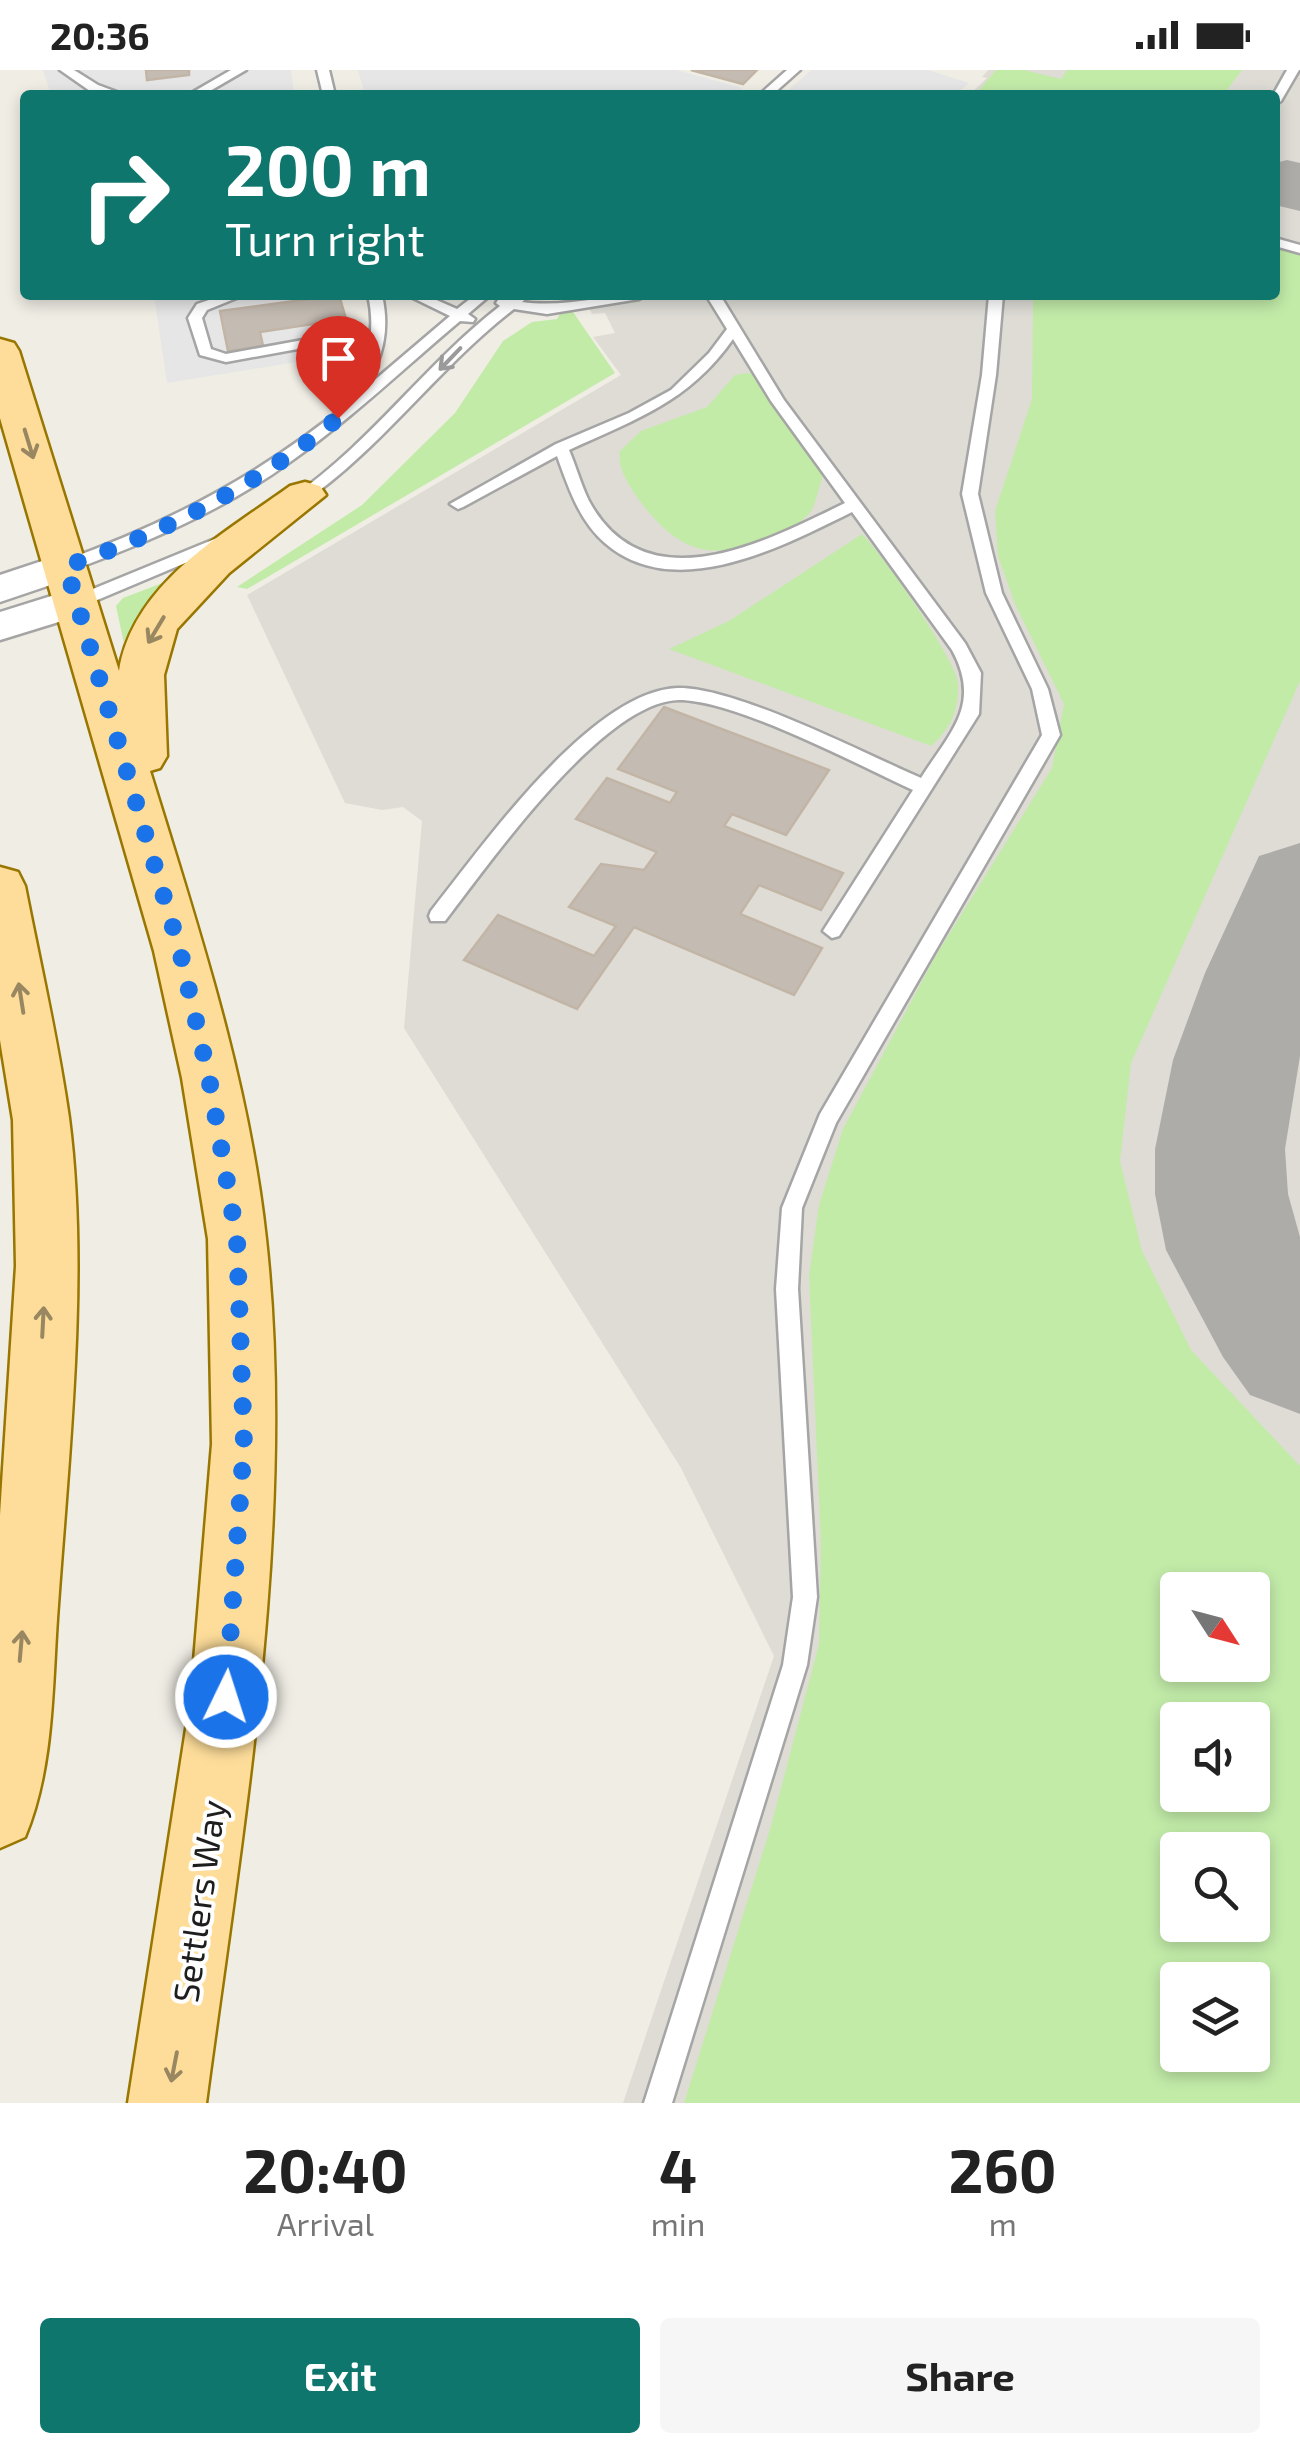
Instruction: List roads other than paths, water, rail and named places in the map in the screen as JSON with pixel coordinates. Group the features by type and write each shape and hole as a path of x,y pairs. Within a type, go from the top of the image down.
{"main road":[{"name":"Settlers Way","path":"0,351 151,846 209,1078 237,1239 244,1444 226,1697 167,2103"},
{"path":"151,846 140,682 147,644 179,596 229,552 305,495"},
{"path":"0,886 40,1120 46,1266 35,1483 12,1753 0,1812"}],"street":[{"path":"0,589 72,584"},
{"path":"0,626 72,584"}],"lane":[{"path":"66,70 101,90"},
{"path":"203,90 240,70"},
{"path":"771,90 794,70"},
{"path":"1280,92 1293,70"},
{"path":"218,300 195,318 205,352 226,358 303,344"},
{"path":"338,418 377,358 382,336 376,300"},
{"path":"426,300 484,325"},
{"path":"72,584 154,533 216,503 338,418 474,300"},
{"path":"72,584 180,561 305,495 388,424 484,325 516,300 547,310 609,300"},
{"path":"716,300 778,401 959,646 973,673 971,714 832,930"},
{"path":"658,2103 796,1665 805,1597 787,1289 792,1208 827,1120 1051,736 1040,689 994,593 970,494 989,376 996,300"},
{"path":"458,504 562,447 638,418 687,385 733,330"},
{"path":"562,447 570,478 597,528 634,558 664,565 739,556 855,504"},
{"path":"438,916 576,753 609,722 640,703 677,693 720,701 924,787"}]}
